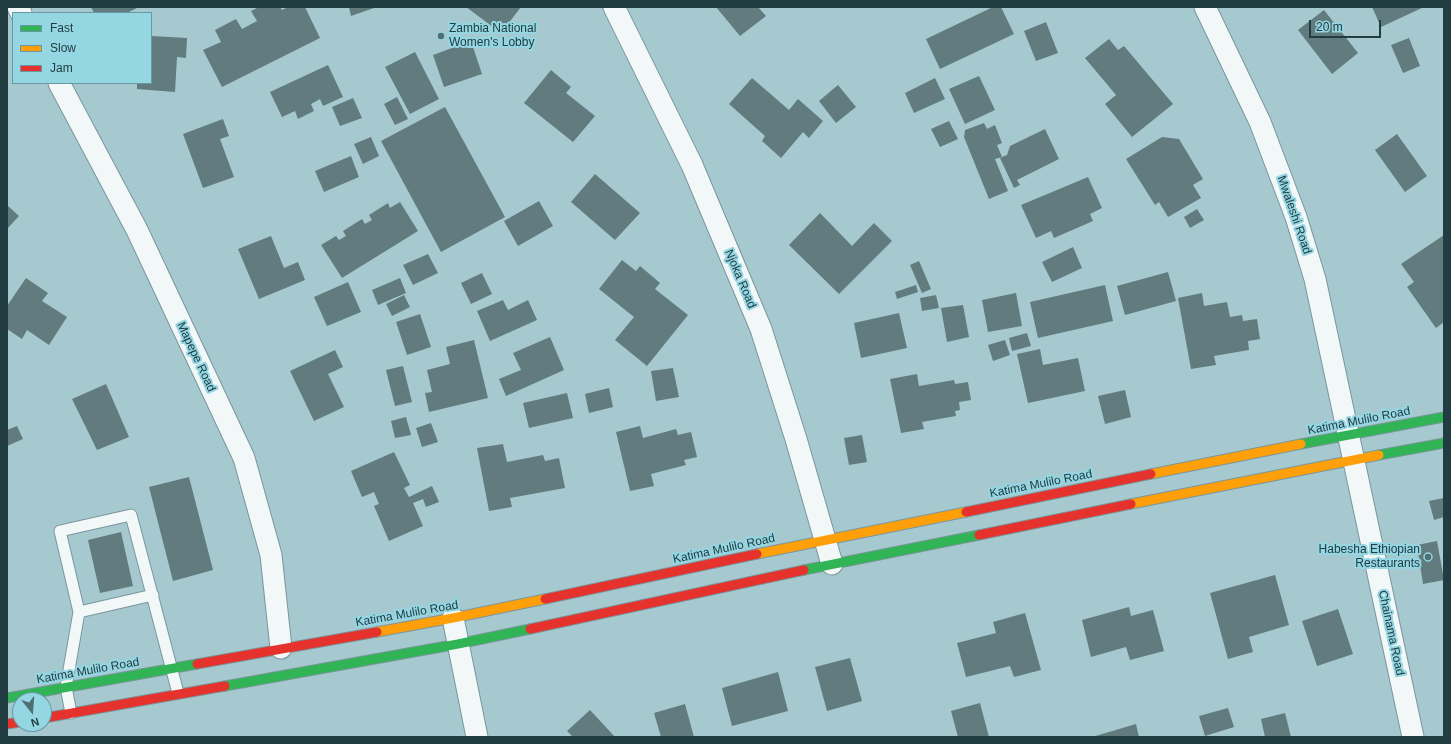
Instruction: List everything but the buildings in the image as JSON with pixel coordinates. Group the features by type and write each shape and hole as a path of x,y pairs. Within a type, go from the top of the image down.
{"main road":[{"name":"Katima Mulilo Road","path":"7,698 453,618 825,540 1444,417"},
{"path":"52,716 458,644 832,564 1444,443"}],"street":[{"name":"Njoka Road","path":"614,7 692,166 761,329 796,439 832,564"},
{"name":"Mwaleshi Road","path":"1205,7 1260,122 1296,217 1315,279 1348,435"},
{"name":"Mapepe Road","path":"60,84 137,230 244,458 271,555 281,648"},
{"name":"Chainama Road","path":"1348,435 1413,737"},
{"path":"453,618 476,737"}],"lane":[{"path":"70,713 66,688 79,612 60,531 131,515 173,668 178,693"},
{"path":"79,612 153,596"}],"traffic: fast":[{"path":"1301,444 1444,417"},
{"path":"1379,455 1444,443"},
{"path":"804,570 979,535"},
{"path":"225,686 458,644 530,629"},
{"path":"7,698 197,664"}],"traffic: slow":[{"path":"1151,474 1301,444"},
{"path":"1131,504 1379,455"},
{"path":"757,554 966,512"},
{"path":"377,632 545,599"}],"traffic: jam":[{"path":"966,512 1151,474"},
{"path":"979,535 1131,504"},
{"path":"545,599 757,554"},
{"path":"530,629 804,570"},
{"path":"197,664 377,632"},
{"path":"52,717 225,686"},
{"path":"7,724 12,723"}],"place":[{"name":"Zambia National Women's Lobby","path":"441,36"},
{"name":"Habesha Ethiopian Restaurants","path":"1428,557"}]}
